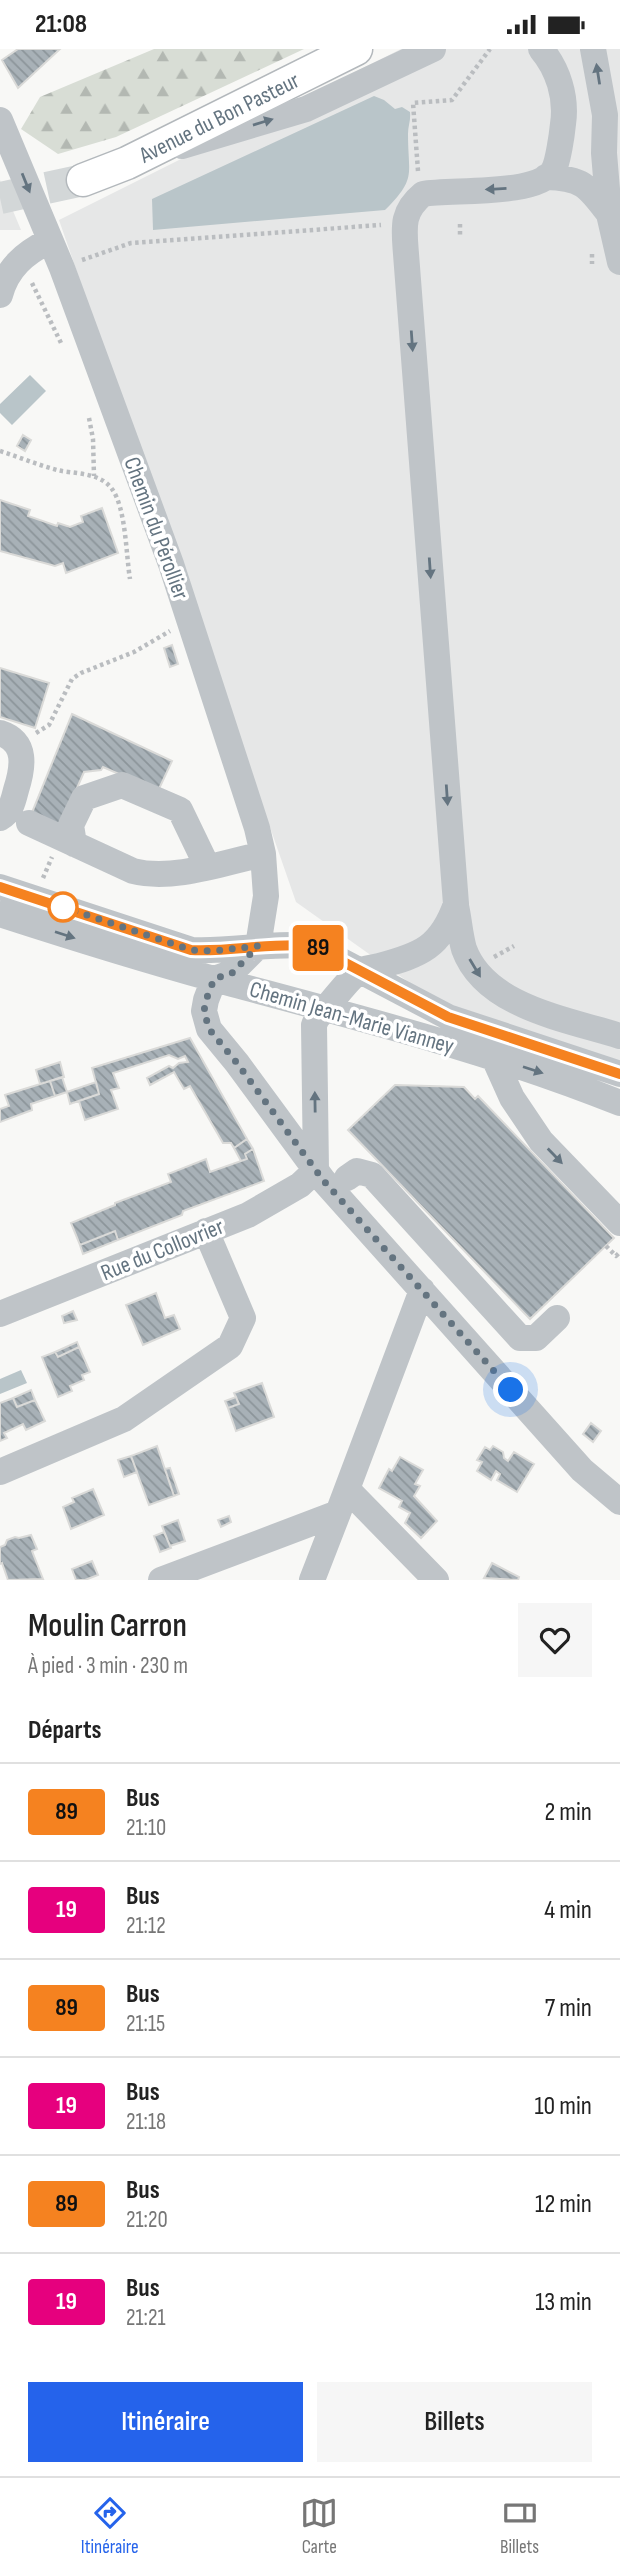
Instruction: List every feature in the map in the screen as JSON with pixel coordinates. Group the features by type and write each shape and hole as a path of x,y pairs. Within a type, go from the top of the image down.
{"main road":[{"name":"Avenue du Bon Pasteur","path":"83,180 127,163 356,49"}],"street":[{"path":"127,163 306,109 433,49"},
{"path":"541,49 555,68 562,89 564,121 550,174"},
{"path":"563,49 575,85 576,103 569,145 550,174 528,187 423,194 411,204 406,215 405,247 456,904 464,948 482,979 498,993 528,1007 616,1033"},
{"path":"593,49 612,124 604,153 615,208 620,262"},
{"name":"Chemin du Pérollier","path":"0,120 62,268 189,620 257,828 263,854 266,896 258,946"},
{"path":"550,174 590,188 615,208"},
{"path":"0,295 5,278 14,266 31,250 49,241"},
{"path":"0,818 11,808 23,767 17,746 4,734"},
{"path":"67,841 71,825 84,798 122,785 180,810 208,866"},
{"path":"29,823 133,871 150,875 172,875 263,854"},
{"name":"Chemin Jean-Marie Vianney","path":"0,887 191,950 213,951 289,944 313,946 448,1017 620,1075"},
{"path":"316,1170 314,1025 360,971 404,958 430,945 448,927 456,904"},
{"name":"Chemin Jean-Marie Vianney","path":"0,914 125,954 327,1008 494,1058 573,1084 616,1103"},
{"path":"258,946 232,973 214,979 204,1011 209,1029 316,1170 582,1470 620,1501"},
{"path":"494,1058 512,1098 541,1141 620,1223"},
{"name":"Rue du Collovrier","path":"0,1314 248,1215 300,1185 316,1170"},
{"path":"347,1178 357,1171 372,1175 520,1338 536,1338 557,1318"},
{"path":"0,1472 124,1419 230,1346 243,1318 206,1231"},
{"path":"312,1580 422,1290"},
{"path":"161,1580 343,1501"},
{"path":"343,1501 436,1580"}],"path":[{"path":"422,173 418,173 413,103 452,100 490,49"},
{"path":"460,224 460,236"},
{"path":"62,268 131,243 389,225"},
{"path":"14,266 30,280 66,356"},
{"path":"85,407 93,439 94,477"},
{"path":"0,451 56,470 104,481 117,499 130,579"},
{"path":"4,734 29,735 44,729 53,718 72,679 80,673 134,652 189,620"},
{"path":"35,898 67,841"},
{"path":"606,1246 616,1256 620,1252"}],"shaded area":[{"path":"401,49 620,49 620,1068 431,998 296,902 59,220"},
{"path":"374,96 395,109 402,107 410,112 409,168 406,183 385,210 153,230 152,199"},
{"path":"0,180 21,230 0,230"},
{"path":"30,375 46,391 12,425 0,413 0,404"},
{"path":"21,1370 27,1383 0,1394 0,1379"}],"green space":[{"path":"154,49 304,49 116,137 58,154 21,129 40,97"}],"building":[{"path":"18,49 60,49 18,88 2,60"},
{"path":"23,435 31,440 25,451 17,446"},
{"path":"0,500 30,510 28,516 57,526 58,523 70,527 83,522 81,516 102,508 118,553 66,573 63,563 55,566 0,551"},
{"path":"172,645 178,664 170,667 164,648"},
{"path":"0,668 49,683 35,728 0,717"},
{"path":"72,714 172,761 158,791 103,767 101,770 84,772 60,827 31,815"},
{"path":"190,1038 247,1139 234,1148 231,1143 223,1143 190,1086 184,1089 174,1072 150,1085 147,1078 169,1066 173,1068 179,1063 188,1062 185,1056 178,1059 169,1055 113,1073 119,1088 111,1090 118,1109 85,1120 79,1101 99,1094 92,1068"},
{"path":"60,1062 64,1077 40,1084 36,1070"},
{"path":"62,1077 67,1092 55,1096 50,1081"},
{"path":"50,1081 55,1096 31,1104 32,1110 0,1122 0,1109 9,1106 5,1095"},
{"path":"96,1082 99,1094 70,1104 67,1092"},
{"path":"395,1085 464,1087 475,1099 478,1096 614,1238 530,1319 348,1130"},
{"path":"247,1139 253,1149 245,1154 247,1159 241,1161 234,1148"},
{"path":"253,1149 264,1181 183,1211 182,1215 118,1240 115,1231 80,1245 71,1223 171,1182 168,1174 206,1159 210,1172 247,1159 245,1154"},
{"path":"115,1231 118,1240 83,1254 80,1245"},
{"path":"156,1293 165,1318 174,1315 180,1329 143,1345 126,1305"},
{"path":"73,1311 77,1320 64,1323 62,1316"},
{"path":"77,1342 79,1347 58,1357 55,1352"},
{"path":"79,1347 90,1372 82,1375 84,1380 70,1386 72,1391 58,1397 42,1357 55,1352 58,1357"},
{"path":"262,1383 274,1417 236,1431 228,1408 239,1404 234,1393"},
{"path":"31,1390 35,1400 17,1407 13,1398"},
{"path":"236,1397 239,1404 228,1408 225,1401"},
{"path":"13,1398 17,1407 35,1400 45,1421 26,1430 23,1424 4,1433 7,1438 0,1441 0,1403"},
{"path":"591,1423 601,1431 593,1442 583,1434"},
{"path":"157,1446 174,1496 149,1505 131,1456"},
{"path":"493,1446 503,1452 508,1461 514,1452 534,1464 517,1492 497,1480 500,1474 496,1471 491,1480 477,1471 482,1462 477,1460 485,1447 490,1450"},
{"path":"131,1456 137,1472 124,1477 118,1460"},
{"path":"400,1457 423,1470 415,1484 420,1486 414,1496 437,1521 421,1538 405,1523 410,1513 399,1507 402,1501 379,1488 389,1469 392,1471"},
{"path":"170,1468 179,1494 174,1496 165,1469"},
{"path":"93,1489 104,1515 71,1529 63,1507 74,1502 72,1498"},
{"path":"229,1516 231,1522 221,1527 218,1520"},
{"path":"178,1520 185,1541 170,1546 162,1526"},
{"path":"164,1532 171,1548 160,1552 154,1536"},
{"path":"31,1535 37,1549 32,1551 43,1579 8,1580 2,1563 0,1564 0,1547 5,1545 7,1540"},
{"path":"92,1561 98,1575 76,1580 72,1569"},
{"path":"492,1563 519,1577 518,1580 484,1578"}],"tunnel":[{"path":"0,198 83,180"}],"bus line":[{"name":"89","path":"0,887 191,950 213,951 289,944 313,946 448,1017 620,1074"}],"route":[{"path":"63,907 191,950 213,951 258,946 232,973 214,979 204,1011 209,1029 323,1180 511,1390"}]}
